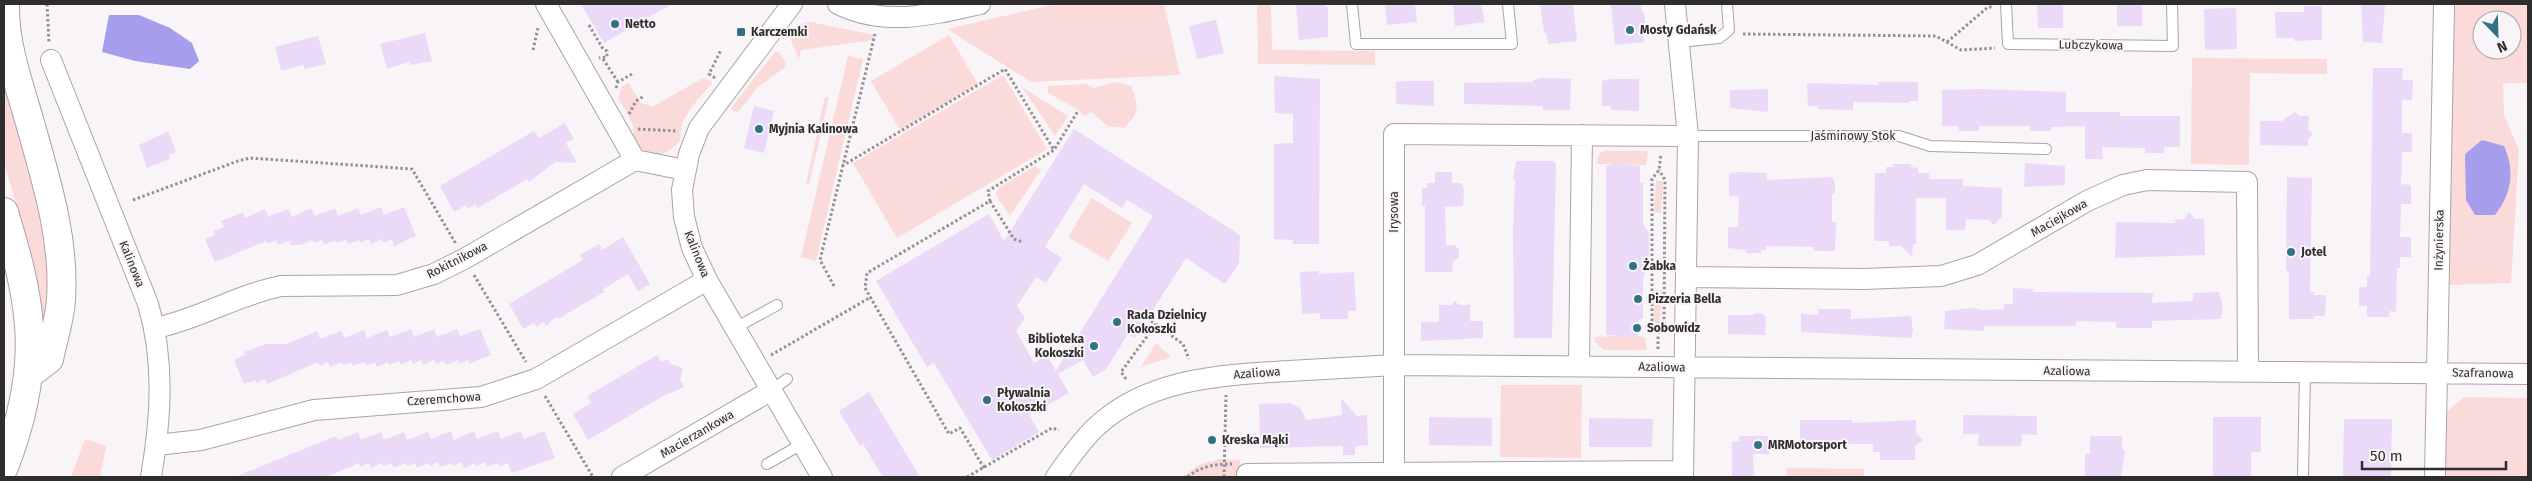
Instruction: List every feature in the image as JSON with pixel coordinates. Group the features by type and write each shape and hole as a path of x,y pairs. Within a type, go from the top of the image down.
{"highway":[{"path":"5,4 5,19 11,57 52,201 58,241 61,299 49,359 28,374"},
{"path":"4,212 22,281 30,325 28,374 17,434 4,467"}],"street":[{"path":"546,4 635,160 684,170"},
{"name":"Kalinowa","path":"792,4 699,128 684,170 683,203 686,230 707,280 734,328 779,385 802,444 822,477"},
{"path":"838,4 868,16 890,19 935,14 980,4"},
{"path":"1247,474 1683,474 1688,136 1676,4"},
{"name":"Inżynierska","path":"2435,477 2444,4"},
{"name":"Kalinowa","path":"51,60 156,328 160,400 157,445 151,477"},
{"name":"Irysowa","path":"1394,475 1394,134 1688,136"},
{"path":"1580,366 1582,135"},
{"name":"Rokitnikowa","path":"156,328 178,324 263,289 281,286 397,285 414,281 464,259 635,160"},
{"name":"Maciejkowa","path":"1687,277 1874,279 1941,276 1977,265 2087,201 2122,185 2147,180 2247,182 2248,372"},
{"name":"Czeremchowa","path":"157,445 201,440 314,410 482,397 507,390 536,379 707,280"},
{"name":"Azaliowa","path":"1056,477 1077,447 1097,426 1138,398 1168,386 1211,376 1395,365 2437,372"},
{"name":"Szafranowa","path":"2437,372 2528,374"},
{"name":"Macierzankowa","path":"622,477 779,385"}],"lane":[{"path":"1352,4 1356,44 1512,44 1508,4"},
{"path":"1679,42 1719,38 1729,30 1727,4"},
{"name":"Lubczykowa","path":"2008,44 2173,46 2172,4"},
{"path":"2006,5 2008,44"},
{"name":"Jaśminowy Stok","path":"1688,136 1899,136 1930,146 2046,149"},
{"path":"734,328 777,305"},
{"path":"2303,477 2305,372"},
{"path":"767,464 802,444"}],"path":[{"path":"46,4 46,25 51,60"},
{"path":"1947,42 1988,7 2006,5"},
{"path":"1729,30 1743,34 1936,36 1961,50 1992,49 2008,44"},
{"path":"834,286 820,260 875,38"},
{"path":"717,80 708,74 721,50"},
{"path":"604,59 618,82 616,91"},
{"path":"842,166 1006,69 1054,150"},
{"path":"618,82 632,74"},
{"path":"625,121 636,101 644,96"},
{"path":"1022,242 1014,239 990,201 988,190 1054,150 1078,111"},
{"path":"629,129 680,131"},
{"path":"1658,354 1658,332 1652,324 1652,179 1659,170 1662,148"},
{"path":"132,200 250,158 412,169 459,249"},
{"path":"1658,332 1664,325 1665,180 1659,170"},
{"path":"984,468 960,428 948,434 865,288 867,273 990,201"},
{"path":"764,359 870,297"},
{"path":"1147,318 1183,344 1189,359"},
{"path":"1126,380 1121,372 1156,324"},
{"path":"1224,477 1226,389"},
{"path":"967,477 1052,428 1059,430"},
{"path":"1188,477 1194,471 1212,465 1225,464 1243,465 1247,474"}],"shaded area":[{"path":"1056,4 1164,4 1180,75 1031,82 947,29"},
{"path":"1257,4 1271,4 1272,50 1375,51 1375,65 1258,64"},
{"path":"2455,4 2528,4 2528,83 2503,83 2504,115 2519,150 2511,283 2447,285"},
{"path":"109,15 139,15 170,28 192,43 199,61 190,69 135,61 102,52"},
{"path":"810,22 874,35 874,40 801,50 799,59 789,36 801,24"},
{"path":"949,35 978,84 900,130 871,81"},
{"path":"775,52 779,52 786,63 784,68 758,87 738,112 733,111 731,108"},
{"path":"848,56 863,59 816,261 801,257"},
{"path":"2192,58 2327,59 2327,74 2250,73 2249,165 2191,164"},
{"path":"1003,75 1047,149 897,238 853,163"},
{"path":"4,77 38,200 49,274 44,322 23,228 4,162"},
{"path":"703,78 712,81 712,83 686,116 681,131 681,139 663,154 656,155 644,151 634,138 632,123 618,98 622,86 629,83 640,102 652,107"},
{"path":"1117,82 1131,86 1137,104 1133,118 1124,128 1107,126 1092,112 1084,116 1075,108 1048,93 1048,86 1087,84 1094,88"},
{"path":"1022,87 1068,116 1055,136"},
{"path":"825,97 829,97 809,185 806,184"},
{"path":"2482,140 2504,146 2510,164 2508,190 2501,207 2495,215 2475,215 2466,200 2465,154"},
{"path":"1604,151 1648,151 1646,165 1596,164 1599,154"},
{"path":"1035,166 1041,170 1010,216 995,194 1000,187"},
{"path":"1656,180 1663,182 1661,213 1654,212"},
{"path":"1092,198 1132,223 1108,261 1068,237"},
{"path":"1656,289 1662,291 1660,324 1653,322"},
{"path":"1632,335 1645,337 1647,350 1604,350 1595,342 1595,337"},
{"path":"1156,343 1171,357 1141,367"},
{"path":"1501,385 1582,385 1581,458 1500,457"},
{"path":"2464,397 2528,398 2528,477 2444,477 2445,413"},
{"path":"85,439 106,446 100,477 71,477"},
{"path":"1220,459 1240,460 1240,477 1181,477 1201,464"},
{"path":"1787,468 1864,469 1864,477 1787,477"}],"building":[{"name":"Netto","path":"581,4 672,4 604,43"},
{"path":"1296,4 1325,4 1325,7 1328,7 1328,37 1299,40"},
{"path":"1385,4 1415,4 1417,22 1387,25"},
{"path":"1453,4 1481,4 1485,22 1455,26"},
{"path":"1540,4 1573,4 1577,41 1548,44 1546,33 1544,33"},
{"path":"1611,4 1641,4 1646,31 1643,32 1644,42 1615,45"},
{"path":"2037,4 2063,4 2063,28 2038,28"},
{"path":"2117,4 2142,4 2142,26 2117,26"},
{"path":"2361,4 2385,4 2382,43 2363,42"},
{"path":"2304,6 2322,6 2322,40 2294,41 2294,38 2276,38 2275,12 2304,12"},
{"path":"2236,8 2237,49 2205,50 2204,9"},
{"path":"1216,20 1224,53 1197,59 1189,26"},
{"path":"425,33 432,61 410,65 409,62 387,69 380,44"},
{"path":"318,36 326,64 305,69 303,65 281,71 275,47"},
{"path":"2373,68 2403,68 2402,80 2413,80 2412,100 2402,100 2402,133 2412,133 2412,152 2402,152 2401,184 2411,185 2411,204 2401,204 2400,237 2411,237 2411,257 2400,257 2400,268 2397,268 2396,312 2389,311 2389,317 2367,317 2367,306 2359,306 2359,287 2367,287 2367,276 2370,276"},
{"path":"1274,76 1320,79 1319,244 1293,244 1293,240 1274,239 1274,144 1293,143 1293,114 1275,113"},
{"path":"1543,78 1571,79 1570,110 1543,110 1543,106 1464,104 1464,83 1533,82 1533,80"},
{"path":"1611,79 1639,79 1639,111 1611,110 1611,106 1602,106 1602,81"},
{"path":"1434,81 1434,106 1396,104 1396,82"},
{"path":"1878,82 1918,82 1918,101 1909,101 1909,103 1853,102 1853,110 1818,109 1818,106 1808,106 1807,83 1878,85"},
{"path":"1768,89 1768,112 1730,108 1730,90"},
{"path":"1980,89 2066,92 2066,112 2120,112 2120,116 2180,116 2180,147 2164,147 2164,153 2145,153 2145,148 2102,147 2103,159 2085,159 2085,126 2051,127 2051,131 2030,131 2030,126 1979,126 1979,131 1959,131 1958,126 1942,126 1942,90"},
{"name":"Myjnia Kalinowa","path":"754,106 774,111 764,153 744,148"},
{"path":"2295,112 2299,116 2309,116 2308,129 2313,134 2308,139 2308,146 2260,145 2260,121 2282,121"},
{"path":"565,123 574,139 566,143 577,163 555,162 529,182 527,179 478,208 475,204 468,209 466,205 454,212 440,186 534,131 539,138"},
{"path":"1074,129 1240,235 1239,263 1225,284 1186,258 1135,338 1128,334 1106,369 1093,377 1083,360 1058,374 1069,393 1029,415 1039,432 992,460 934,363 927,367 876,281 989,214 1004,241","holes":["1084,184 1122,208 1127,200 1153,216 1056,371 1047,355 1034,363 1016,331 1025,318 1017,306 1036,277 1046,283 1062,258 1045,247"]},
{"path":"168,131 176,152 169,155 170,159 147,168 139,145"},
{"path":"1516,161 1554,161 1556,165 1552,338 1514,338 1513,230 1515,180 1513,180"},
{"path":"2025,163 2065,166 2065,185 2024,187"},
{"path":"1614,164 1640,166 1640,183 1643,183 1643,224 1649,233 1649,267 1643,277 1643,319 1639,319 1639,335 1632,337 1606,335 1606,166"},
{"path":"1893,164 1911,164 1911,167 1918,168 1918,173 1929,173 1929,179 1963,179 1963,186 2002,188 2002,216 1994,225 1989,220 1966,219 1965,230 1946,230 1946,198 1916,198 1916,244 1913,244 1912,257 1901,246 1889,246 1889,241 1874,241 1875,173 1886,173 1886,167 1893,167"},
{"path":"1435,172 1452,172 1452,183 1461,183 1464,189 1463,206 1445,207 1446,245 1455,245 1459,250 1459,257 1453,262 1452,272 1425,272 1425,206 1422,206 1422,188 1427,188 1427,183 1435,183"},
{"path":"1738,172 1767,173 1767,180 1832,177 1835,184 1835,192 1832,195 1832,222 1836,222 1835,251 1814,251 1814,247 1766,246 1766,250 1761,250 1761,253 1746,253 1746,250 1728,248 1728,227 1738,227 1739,197 1729,195 1729,174"},
{"path":"2287,177 2312,178 2310,292 2314,292 2314,295 2326,295 2325,316 2314,316 2314,319 2289,319 2289,271 2286,271"},
{"path":"381,207 384,215 404,207 416,236 394,246 392,239 383,243 382,239 371,244 369,239 360,243 359,240 348,244 346,240 337,243 336,240 324,245 322,240 314,243 312,240 301,245 291,245 289,241 278,245 276,240 268,244 266,241 215,262 205,239 215,235 213,231 224,227 221,221 243,212 245,218 265,209 268,217 288,209 292,217 311,208 315,216 335,208 338,216 358,208 361,215"},
{"path":"2189,212 2195,219 2204,219 2205,255 2115,258 2116,222 2175,223 2175,220 2184,219"},
{"path":"623,237 650,284 638,291 628,274 602,290 604,292 558,319 556,317 546,326 544,322 536,327 534,323 523,329 509,304 583,260 580,255 599,244 602,250"},
{"path":"1319,271 1319,274 1354,272 1356,311 1348,311 1348,319 1320,319 1320,313 1302,314 1300,272"},
{"path":"2013,288 2033,289 2033,292 2153,293 2152,303 2193,301 2193,293 2219,292 2223,308 2221,319 2152,321 2152,328 2116,328 2116,322 2076,321 2076,326 1984,326 1984,331 1944,329 1945,311 1973,308 1982,310 2004,309 2004,304 2013,304"},
{"path":"1455,301 1459,305 1470,305 1470,321 1483,321 1483,338 1421,341 1421,322 1439,322 1439,305 1451,305"},
{"path":"1818,309 1851,309 1851,319 1911,316 1913,331 1911,338 1801,332 1801,314 1818,315"},
{"path":"1761,313 1766,317 1765,335 1728,334 1728,315 1753,315"},
{"path":"411,329 414,337 434,329 437,337 457,329 460,336 480,329 491,355 469,364 468,360 459,364 458,360 446,365 444,361 436,364 434,360 423,365 421,360 413,364 411,360 401,365 399,361 389,365 388,362 377,367 375,362 366,365 364,362 353,366 351,362 343,365 341,362 330,367 328,362 320,366 318,362 267,384 265,379 257,383 255,380 244,384 234,360 245,355 244,352 266,344 287,344 317,331 320,339 341,331 344,338 364,330 367,338 387,330 390,337"},
{"path":"657,355 661,362 668,359 671,364 683,368 680,380 684,387 663,396 588,440 573,414 591,403 587,396"},
{"path":"869,392 920,477 883,477 863,444 860,446 839,411"},
{"path":"1341,398 1357,416 1367,415 1368,445 1355,446 1355,455 1343,455 1343,446 1260,448 1259,404 1290,403 1301,409 1306,420 1342,415"},
{"path":"1963,415 2037,416 2037,435 2022,434 2021,446 1978,446 1979,434 1963,434"},
{"path":"1429,417 1492,418 1492,446 1429,445"},
{"path":"2213,417 2261,417 2261,452 2251,452 2251,477 2213,477"},
{"path":"1589,418 1653,419 1652,447 1589,447"},
{"path":"2344,419 2392,419 2391,477 2343,477"},
{"path":"1800,420 1852,420 1852,423 1916,420 1916,433 1923,440 1915,446 1915,460 1880,460 1880,452 1873,452 1873,444 1800,444"},
{"path":"451,431 454,440 474,431 477,439 498,431 501,439 521,431 524,439 544,431 555,458 512,473 508,463 500,466 498,463 487,467 485,462 476,466 475,463 464,468 461,462 453,466 451,463 440,467 438,462 430,466 428,463 417,468 415,463 407,466 405,463 394,468 391,463 383,466 382,463 371,468 369,463 360,467 359,463 326,477 235,477 336,436 338,440 358,432 361,440 381,432 384,440 404,432 407,440 428,432 431,439"},
{"path":"1739,436 1768,436 1769,454 1753,454 1754,477 1732,477 1732,442 1739,441"},
{"path":"2090,436 2122,436 2122,448 2125,452 2121,477 2085,477 2085,454 2090,454"}],"place":[{"name":"Netto","path":"615,24"},
{"name":"Mosty Gdańsk","path":"1630,30"},
{"name":"Karczemki","path":"741,32"},
{"name":"Myjnia Kalinowa","path":"759,129"},
{"name":"Jotel","path":"2291,252"},
{"name":"Żabka","path":"1633,266"},
{"name":"Pizzeria Bella","path":"1638,299"},
{"name":"Rada Dzielnicy Kokoszki","path":"1117,322"},
{"name":"Sobowidz","path":"1637,328"},
{"name":"Biblioteka Kokoszki","path":"1094,346"},
{"name":"Pływalnia Kokoszki","path":"987,400"},
{"name":"Kreska Mąki","path":"1212,440"},
{"name":"MRMotorsport","path":"1758,445"}]}
